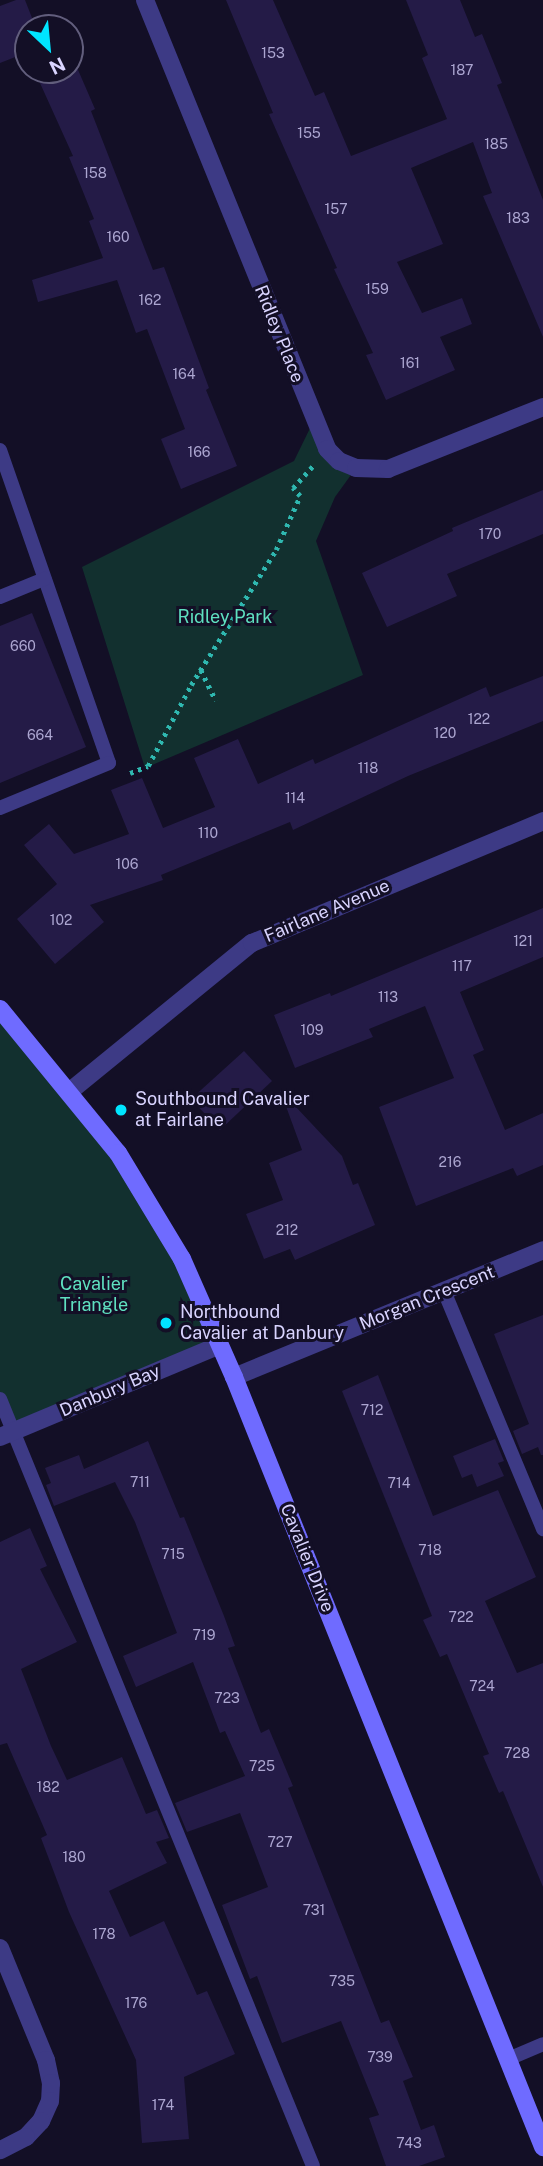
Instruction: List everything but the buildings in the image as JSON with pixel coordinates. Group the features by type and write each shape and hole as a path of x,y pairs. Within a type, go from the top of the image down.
{"street":[{"name":"Ridley Place","path":"145,0 327,449"},
{"path":"327,449 339,461 356,468 388,469 543,407"},
{"name":"Fairlane Avenue","path":"69,1092 252,943 543,821"},
{"name":"Cavalier Drive","path":"0,1009 118,1153 155,1210 182,1259 234,1377 543,2147"},
{"name":"Morgan Crescent","path":"234,1377 543,1250"},
{"name":"Danbury Bay","path":"7,1434 220,1345"},
{"path":"0,1948 46,2060 51,2083 50,2101 41,2121 26,2137 0,2150"}],"lane":[{"path":"0,450 108,764 0,808"},
{"path":"0,597 44,579"},
{"path":"444,1291 543,1529"},
{"path":"0,1399 7,1434 313,2166"},
{"path":"508,2059 543,2044"}],"path":[{"path":"123,776 148,766 201,670 276,550 300,496 293,488 327,449"},
{"path":"201,670 216,701"}],"green space":[{"name":"Ridley Park","path":"314,420 327,449 356,468 335,497 316,541 363,675 145,768 82,567 294,461"},
{"name":"Cavalier Triangle","path":"0,1009 118,1153 220,1344 13,1431 0,1399"}],"place":[{"name":"Southbound Cavalier at Fairlane","path":"121,1110"},
{"name":"Northbound Cavalier at Danbury","path":"166,1323"}]}
